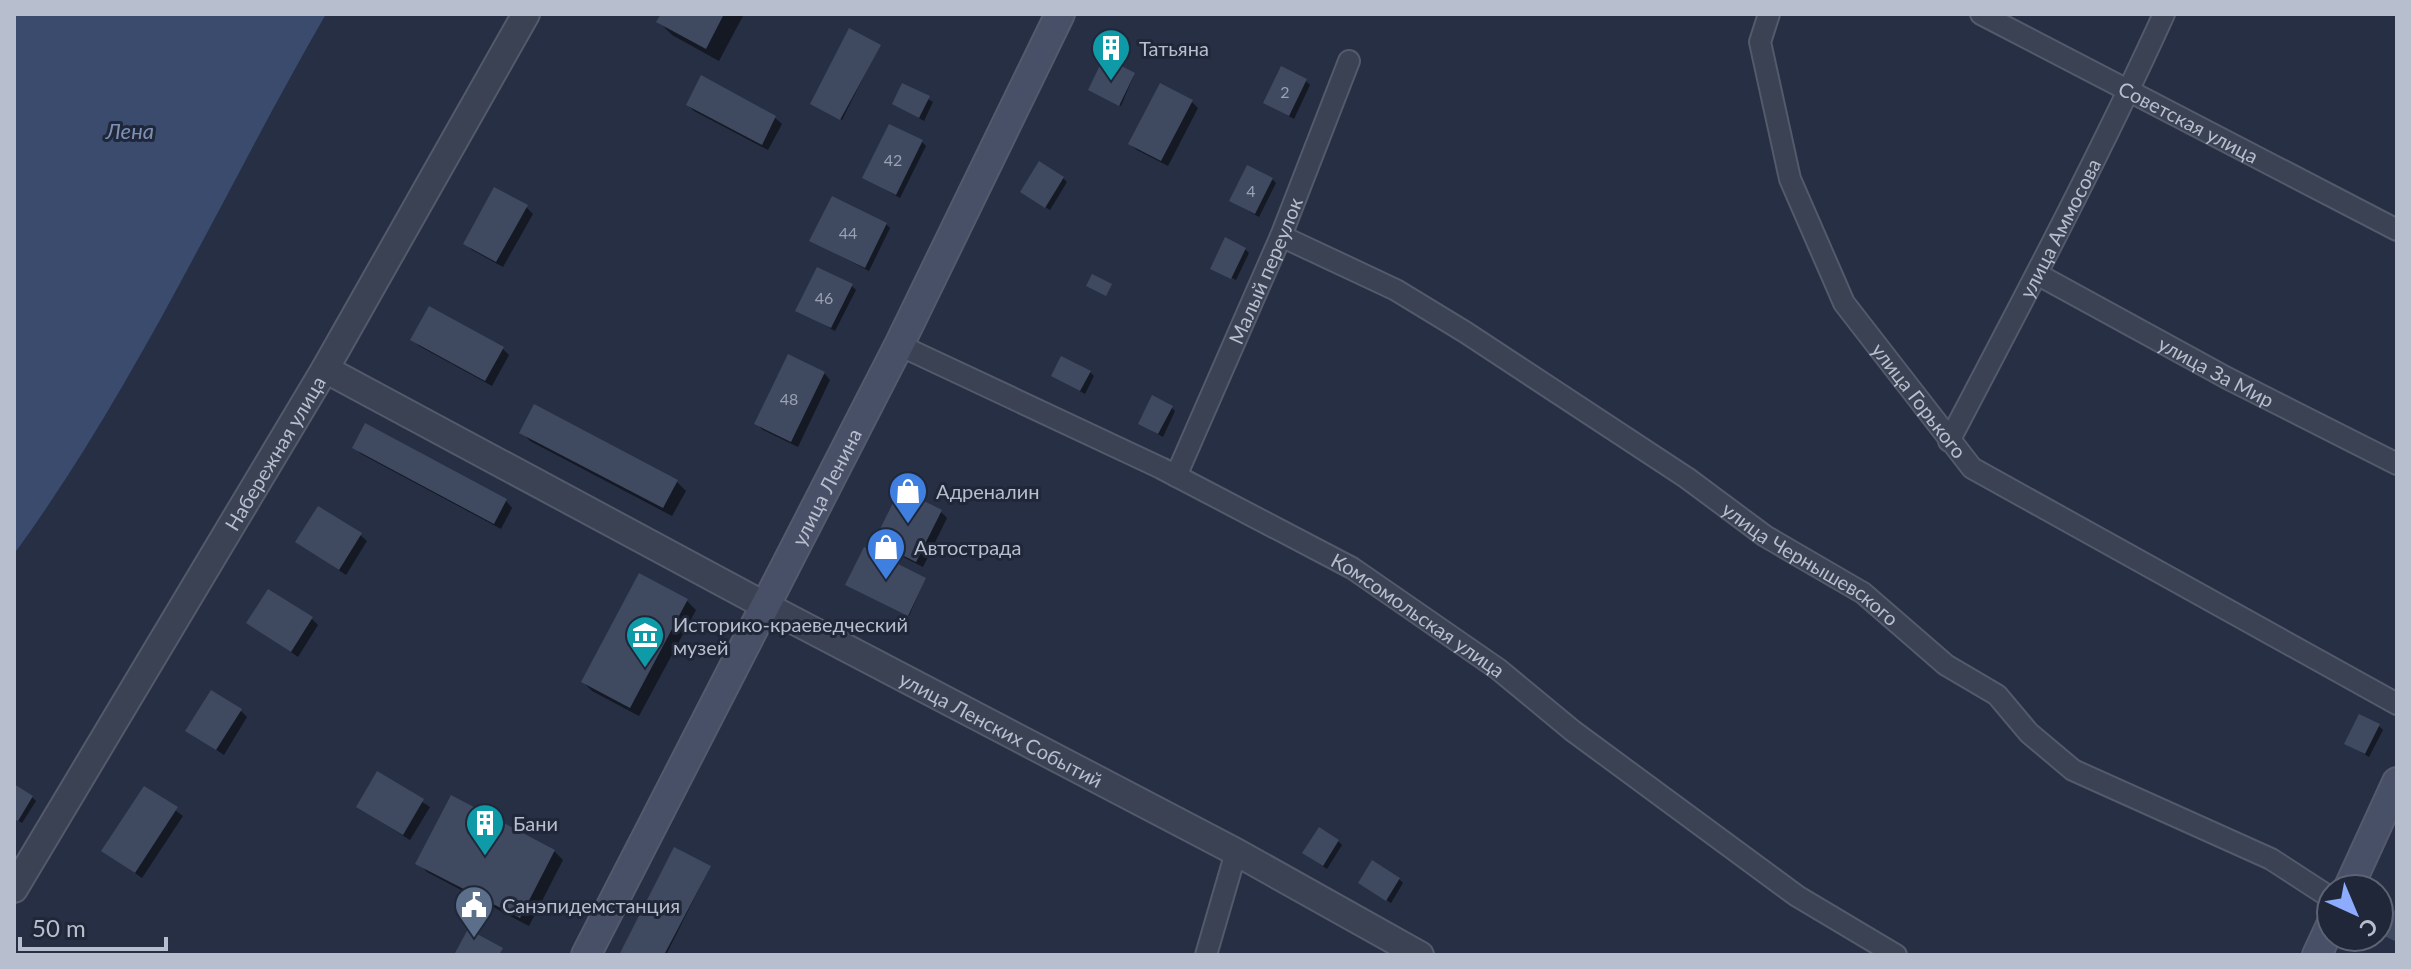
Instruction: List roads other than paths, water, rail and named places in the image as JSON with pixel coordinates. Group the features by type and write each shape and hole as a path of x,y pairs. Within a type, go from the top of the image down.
{"main road":[{"name":"улица Ленина","path":"586,955 899,345 1060,14"},
{"path":"2355,873 2397,782"}],"street":[{"name":"Набережная улица","path":"14,889 325,369 526,14"},
{"name":"улица Горького","path":"1769,14 1760,42 1790,179 1844,303 1972,468 2397,704"},
{"name":"Советская улица","path":"1981,14 2397,230"},
{"name":"улица Аммосова","path":"1949,441 2037,274 2164,14"},
{"name":"Малый переулок","path":"1176,476 1281,236 1349,61"},
{"name":"улица Чернышевского","path":"1281,236 1396,290 1687,478 1765,536 1863,593 1946,665 1997,695 2029,733 2073,770 2271,859 2315,888"},
{"name":"улица За Мир","path":"2037,274 2227,378 2397,464"},
{"name":"Комсомольская улица","path":"899,345 1176,476 1352,568 1498,669 1573,731 1797,896 1896,955"},
{"name":"улица Ленских Событий","path":"325,369 766,606 1236,852 1420,955"},
{"path":"1206,955 1236,852"}],"water":[{"name":"Лена","path":"14,14 326,14 139,357 100,424 14,554"}],"place":[{"name":"Татьяна","path":"1111,82"},
{"name":"Адреналин","path":"908,525"},
{"name":"Автострада","path":"886,581"},
{"name":"Историко-краеведческий музей","path":"645,669"},
{"name":"Бани","path":"485,857"},
{"name":"Санэпидемстанция","path":"474,939"}]}
